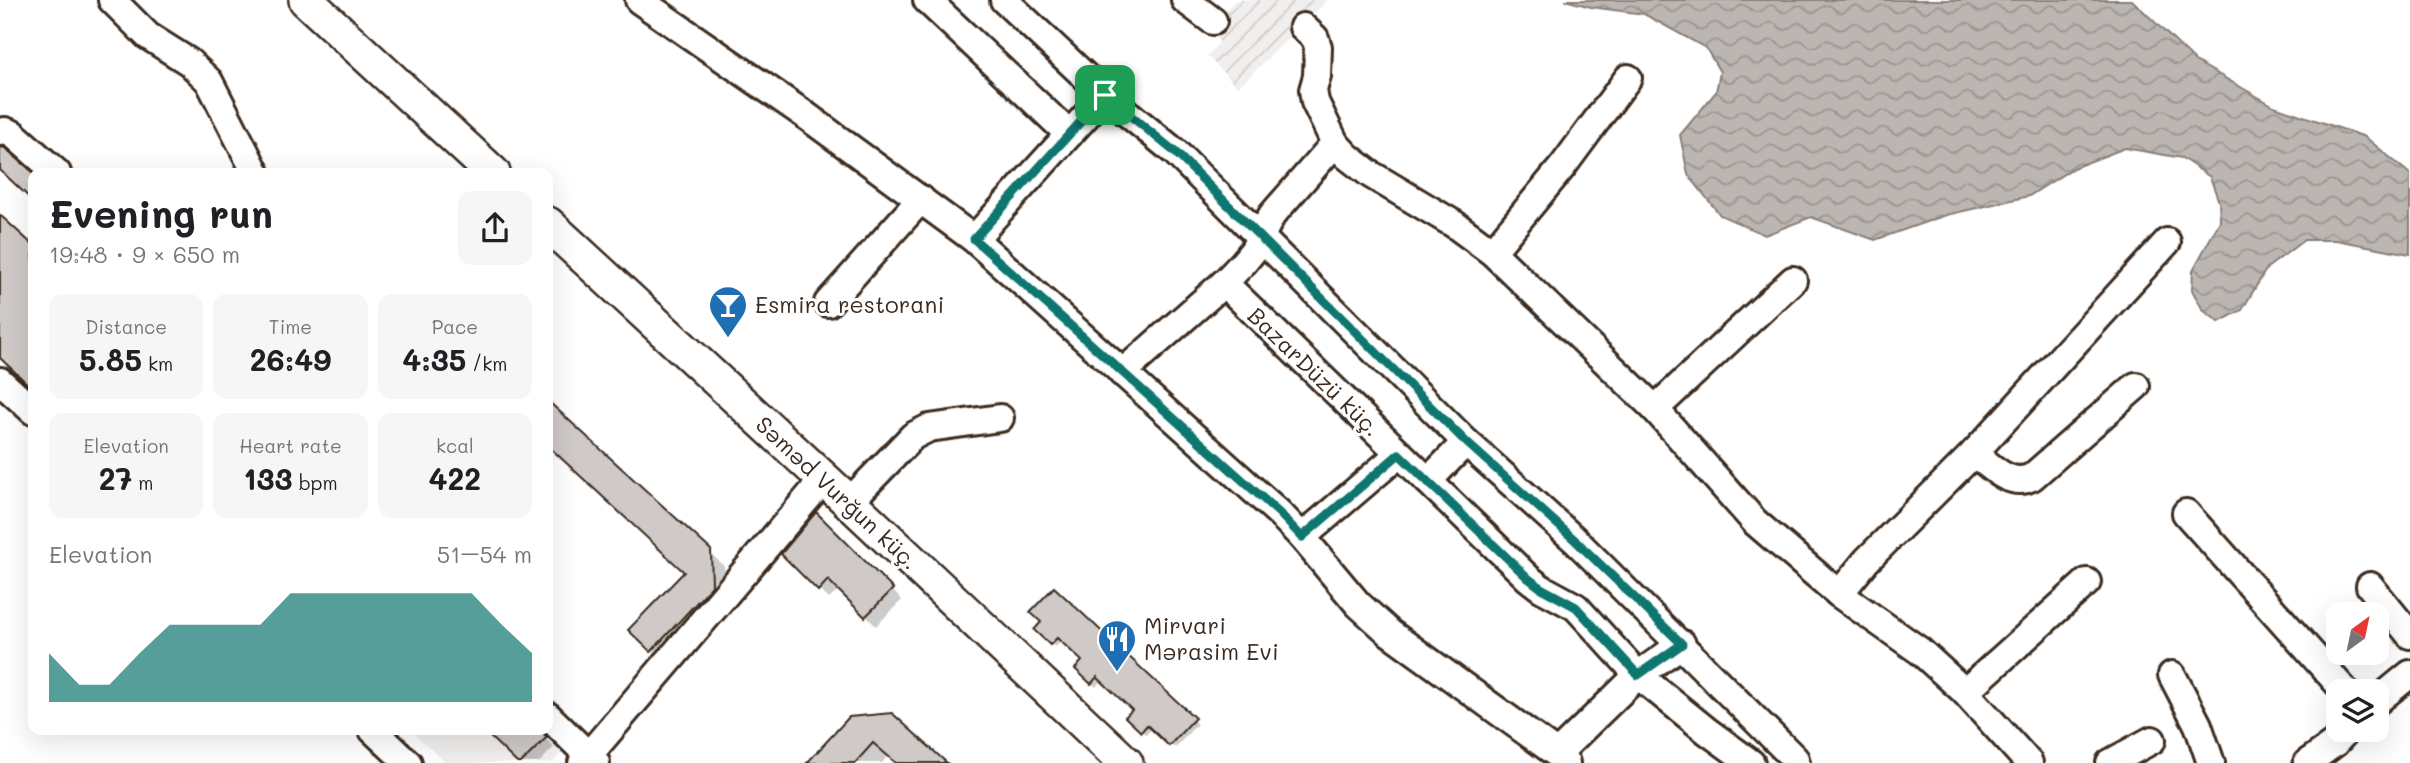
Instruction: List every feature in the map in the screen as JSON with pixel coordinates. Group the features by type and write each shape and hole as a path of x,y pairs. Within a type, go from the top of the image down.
{"main road":[{"path":"306,0 488,168"},
{"name":"Səməd Vurğun küç.","path":"553,229 1126,763"}],"street":[{"path":"112,0 148,36 189,62 209,81 253,168"},
{"path":"639,0 779,96 974,239 1279,513 1359,604 1390,633 1561,758 1638,675 1682,644"},
{"path":"927,0 1069,134"},
{"path":"1004,0 1105,95 1175,152 1466,442 1576,541 1682,644 1796,763"},
{"path":"1185,0 1213,21"},
{"path":"1303,27 1315,37 1318,47 1317,76 1313,90 1315,102 1335,143 1347,156 1370,174 1454,224 1492,252 1574,333 1625,378 1755,522 1839,594 1920,651 1965,692 2029,763"},
{"path":"1492,252 1563,166 1628,78"},
{"path":"974,239 1105,95"},
{"path":"0,132 13,134 51,168"},
{"path":"1122,373 1224,284 1244,262 1272,215 1335,143"},
{"path":"828,303 921,200"},
{"path":"1839,594 1867,560 1974,453 2167,242"},
{"path":"1655,409 1793,280"},
{"name":"BazarDüzü küç.","path":"1224,284 1528,578 1581,612 1638,675 1707,732 1751,763"},
{"path":"0,381 28,406"},
{"path":"1974,453 2004,476 2014,481 2023,481 2032,477 2136,386"},
{"path":"849,502 913,436 929,428 1000,418"},
{"path":"1428,481 1466,442"},
{"path":"1302,537 1399,454"},
{"path":"553,721 589,761 823,480"},
{"path":"2186,513 2334,679"},
{"path":"1965,692 2087,582"},
{"path":"2370,586 2410,635"},
{"path":"2389,691 2410,674"},
{"path":"2172,675 2198,725 2211,763"},
{"path":"378,735 408,763"},
{"path":"2110,763 2152,740"},
{"path":"2307,763 2336,742"}],"shaded area":[{"path":"1236,0 1328,0 1238,87 1207,56 1220,42 1205,30"},
{"path":"415,735 552,735 566,748 552,763 446,763"}],"water":[{"path":"1565,0 2132,0 2195,61 2274,106 2365,137 2410,174 2410,254 2336,240 2304,240 2267,268 2242,310 2219,322 2203,310 2192,290 2193,270 2220,221 2219,202 2210,177 2182,158 2125,148 2073,168 2029,196 1946,215 1875,240 1811,217 1765,235 1720,215 1688,174 1680,135 1716,92 1720,72 1706,48 1644,14 1591,7"}],"building":[{"path":"0,147 5,148 28,168 28,196 0,170"},
{"path":"0,215 28,240 28,384 0,358"},
{"path":"553,406 711,550 712,586 651,652 628,630 684,572 553,451"},
{"path":"816,512 893,589 865,617 828,580 818,591 781,554"},
{"path":"1054,587 1195,718 1169,746 1147,725 1141,732 1125,717 1132,710 1097,677 1091,684 1075,669 1082,661 1057,638 1050,645 1034,630 1041,622 1030,612"},
{"path":"892,713 947,763 896,763 873,743 855,763 807,763 849,717"},
{"path":"488,735 547,737 521,763 517,763"}],"waterway":[{"path":"2331,763 2353,742"}],"place":[{"name":"Esmira restorani","path":"728,339"},
{"name":"Mirvari Mərasim Evi","path":"1117,673"}],"route":[{"path":"1105,95 1175,152 1466,442 1576,541 1682,644 1638,675 1576,607 1528,578 1399,454 1302,537 1279,513 974,239 1105,95"}]}
